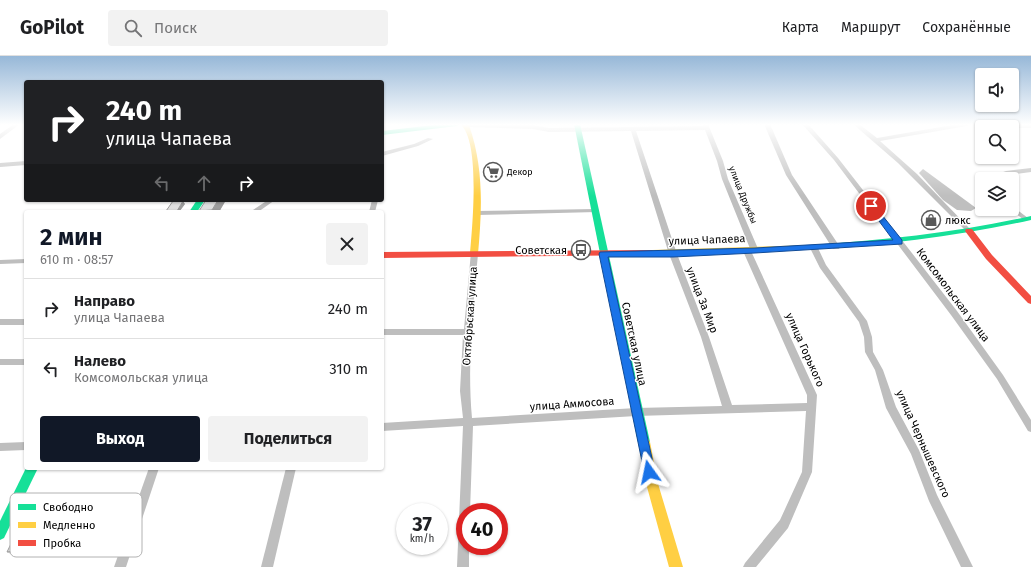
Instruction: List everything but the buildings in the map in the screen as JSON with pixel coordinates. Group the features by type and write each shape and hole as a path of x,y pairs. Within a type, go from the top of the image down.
{"street":[{"path":"384,153 405,148"},
{"name":"Октябрьская улица","path":"465,503 468,423 465,391 477,213 478,163 474,148"},
{"name":"Советская улица","path":"581,148 652,487 676,567"},
{"name":"улица За Мир","path":"639,148 673,254 705,337 728,409"},
{"name":"улица Дружбы","path":"713,148 751,251"},
{"path":"777,148 789,176 836,247"},
{"name":"Комсомольская улица","path":"826,148 899,242 1000,377 1031,428"},
{"path":"885,148 907,168 969,231 989,257 1031,300"},
{"path":"0,165 24,163"},
{"path":"1014,172 1031,170"},
{"path":"256,210 269,202"},
{"path":"477,213 595,211"},
{"path":"1019,212 1029,218"},
{"name":"улица Чапаева","path":"384,255 673,254 836,247 899,242 969,231 1029,218"},
{"name":"улица Чернышевского","path":"814,248 823,266 862,321 868,337 869,352 880,370 891,408 915,453 933,496 967,567"},
{"name":"улица Горького","path":"748,567 784,524 807,472 812,407 812,395 751,251"},
{"path":"0,262 24,261"},
{"path":"0,322 24,322"},
{"path":"384,332 468,332"},
{"path":"0,362 24,362"},
{"name":"улица Аммосова","path":"384,427 636,412 812,407"},
{"path":"0,447 24,446"},
{"path":"20,493 31,470"},
{"path":"142,503 153,470"},
{"path":"267,567 291,470"},
{"path":"0,534 10,513"},
{"name":"Октябрьская улица","path":"463,555 463,567"},
{"path":"120,567 123,557"}],"shaded area":[{"path":"923,169 975,209 971,211 957,210 943,200 919,173"}],"traffic: fast":[{"path":"582,148 644,442"},
{"path":"194,210 200,202"},
{"path":"813,247 868,243 950,234 1031,218"},
{"path":"20,493 31,470"},
{"path":"0,534 10,513"}],"traffic: slow":[{"path":"473,148 478,189 474,254"},
{"path":"652,253 813,247"},
{"path":"644,442 653,487 676,567"}],"traffic: jam":[{"path":"969,231 989,257 1031,301"},
{"path":"384,255 652,253"}],"place":[{"name":"Декор","path":"493,172"},
{"name":"люкс","path":"931,220"},
{"name":"Советская","path":"581,250"}],"route":[{"path":"649,472 603,254 673,254 755,251 899,242 871,206"}]}
